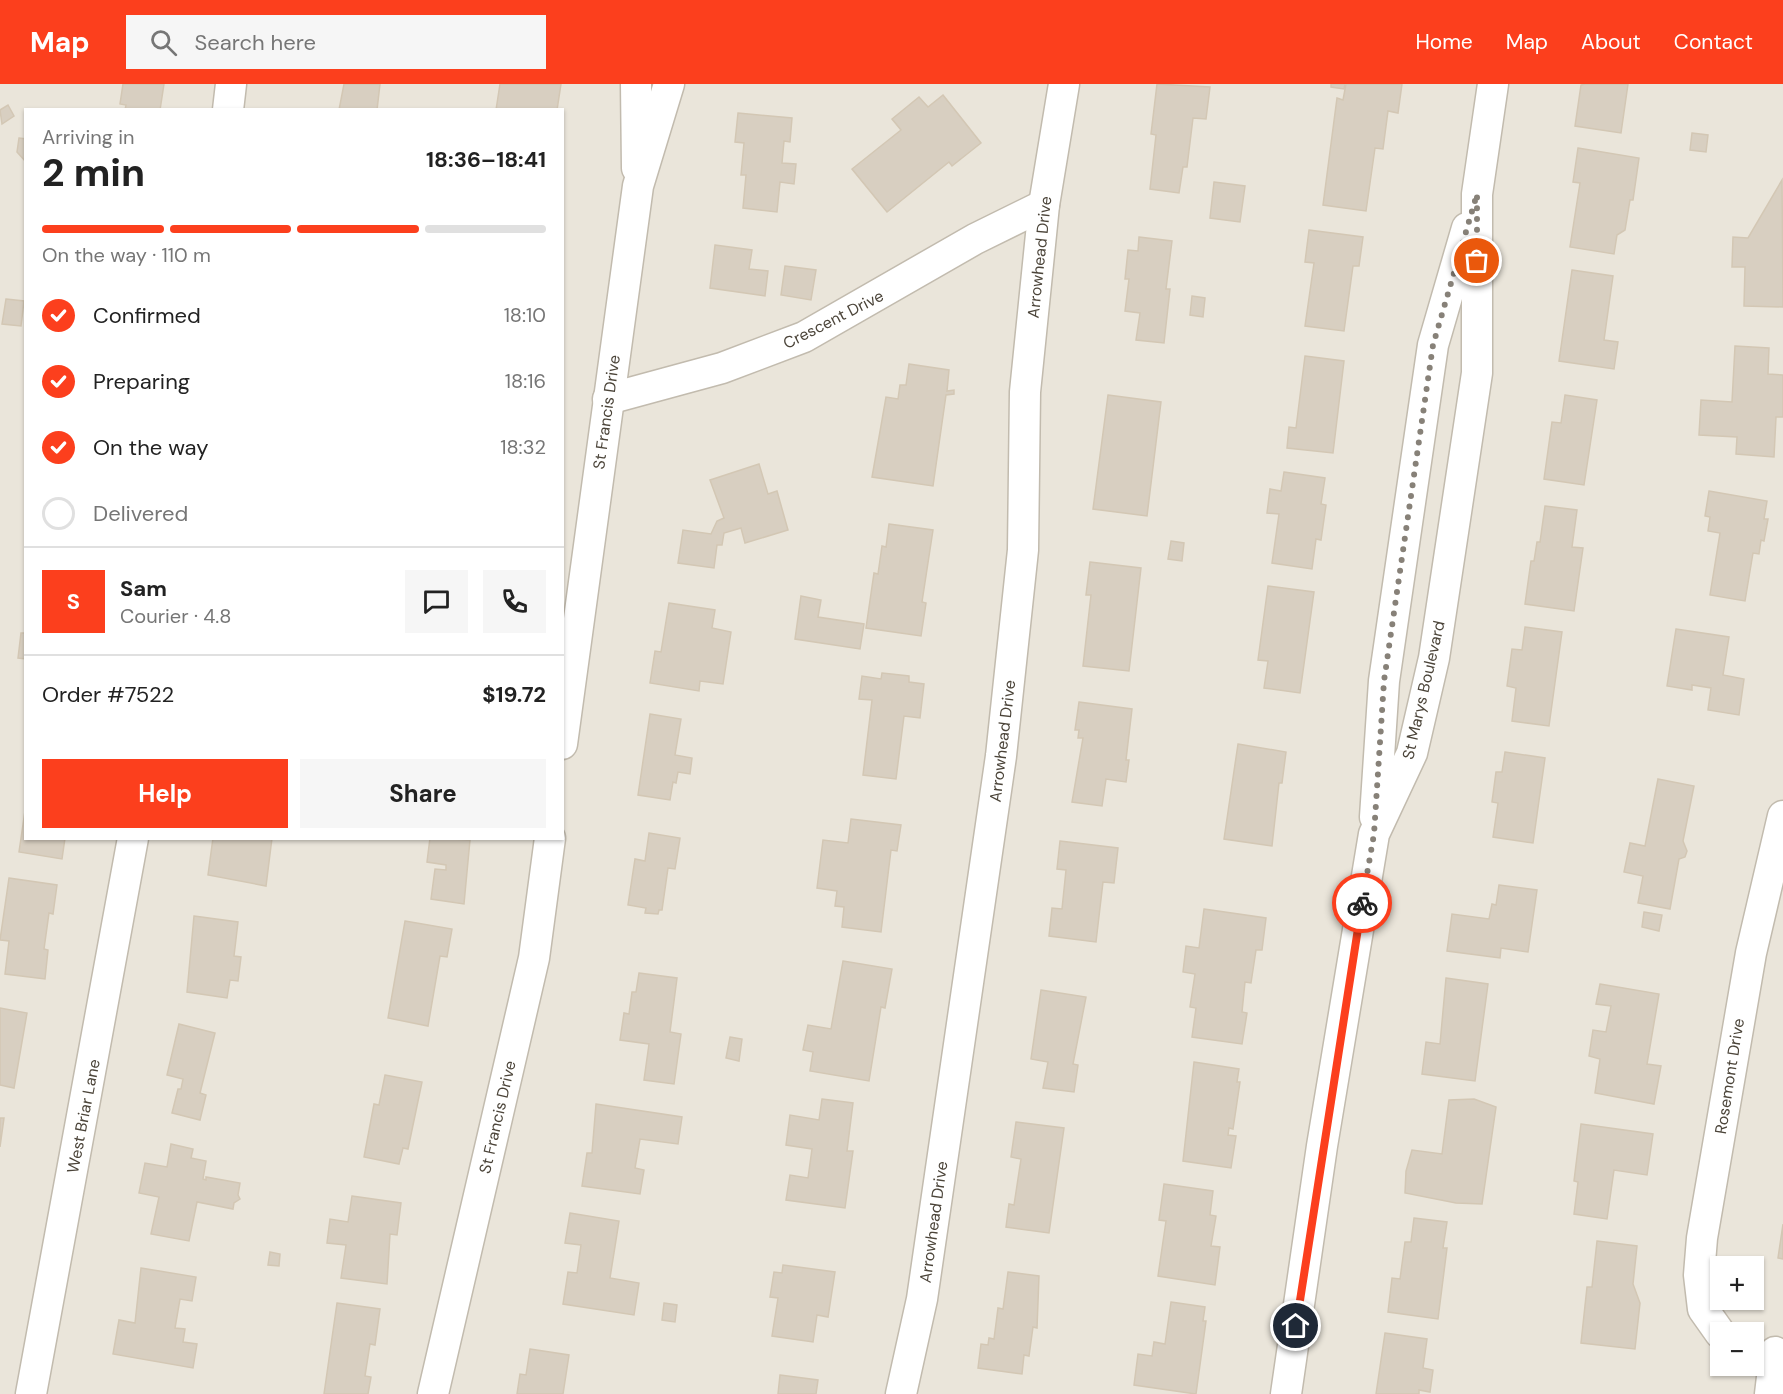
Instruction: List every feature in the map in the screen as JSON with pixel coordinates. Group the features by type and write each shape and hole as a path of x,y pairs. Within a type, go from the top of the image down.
{"street":[{"path":"228,108 231,84"},
{"path":"636,84 638,186"},
{"name":"St Francis Drive","path":"564,729 638,186 669,84"},
{"name":"Arrowhead Drive","path":"901,1394 922,1299 1001,756 1023,550 1025,392 1044,205 1064,84"},
{"name":"St Marys Boulevard","path":"1286,1394 1322,1146 1374,834 1412,753 1434,658 1477,374 1477,194 1493,84"},
{"path":"1374,834 1384,681 1433,345 1477,194"},
{"name":"Crescent Drive","path":"608,399 722,368 804,337 975,239 1044,205"},
{"name":"Rosemont Drive","path":"1712,1322 1703,1309 1699,1275 1702,1238 1749,963 1783,816"},
{"name":"West Briar Lane","path":"31,1394 133,840"},
{"name":"St Francis Drive","path":"433,1394 534,958 550,840"},
{"path":"1770,1350 1770,1394"}],"shaded area":[{"path":"0,84 1783,84 1783,1394 0,1394"}],"building":[{"path":"123,84 164,84 160,108 125,108 126,105 120,104"},
{"path":"344,84 380,84 377,108 339,108"},
{"path":"500,84 561,84 557,108 496,108"},
{"path":"1157,84 1210,87 1206,119 1193,118 1187,167 1183,167 1179,193 1150,189 1156,135 1151,134"},
{"path":"1331,84 1345,84 1344,89 1331,87"},
{"path":"1346,84 1402,84 1398,113 1388,111 1383,149 1375,148 1366,211 1323,205 1337,98 1343,100"},
{"path":"1628,84 1621,133 1575,126 1581,85"},
{"path":"943,95 981,143 952,166 949,162 887,212 852,169 901,130 892,119 919,97 928,107"},
{"path":"8,105 14,116 2,124 0,110"},
{"path":"738,113 792,118 790,142 784,141 782,163 796,164 794,184 780,182 777,212 743,208 746,175 741,175 744,143 735,142"},
{"path":"1692,133 1708,135 1706,152 1690,150"},
{"path":"19,138 24,139 24,160 17,152"},
{"path":"1578,148 1639,158 1633,200 1630,200 1625,230 1617,235 1614,254 1570,247 1580,183 1573,182"},
{"path":"1782,180 1783,307 1744,306 1745,267 1732,267 1733,237 1748,238"},
{"path":"1214,182 1245,186 1240,222 1210,218"},
{"path":"1309,230 1363,237 1359,266 1353,266 1344,331 1305,326 1314,263 1305,262"},
{"path":"1139,237 1172,241 1166,289 1170,289 1164,343 1136,340 1140,313 1125,311 1129,279 1125,279 1128,250 1138,251"},
{"path":"715,245 752,250 749,269 768,271 765,296 710,288"},
{"path":"785,266 816,270 811,300 781,295"},
{"path":"1572,270 1613,276 1604,340 1618,342 1614,369 1559,361"},
{"path":"1192,296 1205,298 1203,317 1190,315"},
{"path":"6,299 24,301 21,326 2,324"},
{"path":"1735,346 1769,348 1768,374 1783,375 1783,417 1776,417 1774,457 1736,454 1737,437 1699,435 1701,400 1732,402"},
{"path":"1305,356 1344,361 1333,453 1287,448 1289,427 1296,428"},
{"path":"909,364 949,370 947,391 954,390 954,394 946,395 933,486 872,477 886,397 898,399 900,385 906,385"},
{"path":"1108,395 1161,402 1147,516 1093,509"},
{"path":"1565,395 1597,400 1584,485 1544,479 1552,422 1561,423"},
{"path":"759,464 768,494 777,491 788,530 745,543 741,528 724,533 722,545 717,545 714,568 678,563 683,530 711,534 717,521 724,518 710,480"},
{"path":"1284,472 1325,478 1321,504 1326,505 1321,540 1316,539 1312,569 1272,563 1279,514 1267,513 1270,489 1281,491"},
{"path":"1709,491 1767,501 1764,519 1768,519 1764,541 1761,540 1759,554 1753,553 1745,601 1710,595 1720,533 1708,531 1710,517 1705,516"},
{"path":"1545,506 1577,510 1572,547 1583,548 1574,611 1525,604 1531,561 1534,561 1537,542 1540,542"},
{"path":"889,524 933,530 922,602 926,603 921,636 866,628 874,573 878,574 882,546 886,547"},
{"path":"1171,541 1184,543 1182,561 1168,559"},
{"path":"1090,562 1141,568 1129,671 1083,666 1091,595 1086,595"},
{"path":"1268,586 1314,592 1300,693 1264,688 1268,661 1258,660"},
{"path":"801,596 821,600 818,617 864,624 860,649 795,639"},
{"path":"669,603 715,610 712,628 731,632 723,684 700,681 699,691 650,683 655,651 661,652"},
{"path":"1525,627 1562,632 1549,726 1512,721 1516,688 1507,686 1512,649 1522,650"},
{"path":"1676,629 1729,637 1723,675 1744,679 1739,715 1708,710 1711,688 1692,685 1692,690 1667,686"},
{"path":"21,633 24,633 24,659 18,658"},
{"path":"882,673 909,676 909,682 924,684 920,718 904,716 896,779 863,775 872,700 859,699 862,676 881,679"},
{"path":"1079,702 1132,709 1126,760 1129,760 1126,782 1106,779 1102,806 1072,802 1083,738 1078,738 1079,730 1075,730"},
{"path":"650,714 681,719 675,755 692,758 690,774 678,772 676,783 673,782 670,800 638,795"},
{"path":"1238,744 1286,752 1282,783 1279,783 1272,846 1224,839"},
{"path":"1505,752 1545,758 1533,843 1493,837 1498,803 1492,802 1496,772 1502,772"},
{"path":"1658,779 1694,786 1683,841 1687,851 1685,857 1679,859 1670,909 1638,903 1643,876 1624,872 1630,843 1645,846"},
{"path":"24,818 24,840 65,840 62,859 19,852"},
{"path":"851,819 901,825 897,851 891,850 881,932 842,927 844,907 835,906 837,891 817,888 823,840 848,843"},
{"path":"649,833 680,838 675,869 668,868 662,910 659,910 658,914 645,913 646,908 628,905 635,859 645,861"},
{"path":"213,840 272,840 266,886 208,875"},
{"path":"430,840 470,840 464,904 431,899 435,869 446,870 446,865 427,862"},
{"path":"1060,841 1118,848 1114,883 1103,882 1096,942 1049,936 1052,908 1062,909 1066,870 1057,869"},
{"path":"9,878 57,885 53,914 49,913 44,949 48,950 45,979 5,974 9,941 0,940"},
{"path":"1499,885 1537,890 1528,952 1501,948 1500,958 1447,951 1452,914 1489,919 1492,904 1496,905"},
{"path":"1204,909 1266,918 1262,950 1256,950 1251,983 1245,982 1242,1012 1247,1013 1242,1044 1192,1037 1196,1008 1190,1007 1195,974 1183,972 1186,946 1199,948"},
{"path":"1644,912 1662,915 1659,931 1642,927"},
{"path":"194,916 238,922 234,956 241,957 238,981 230,980 227,998 187,992"},
{"path":"405,921 452,929 447,957 440,956 428,1026 388,1018"},
{"path":"843,961 892,969 885,1008 881,1007 869,1081 810,1071 813,1052 803,1050 808,1025 831,1029"},
{"path":"639,973 677,978 670,1032 681,1034 674,1084 644,1080 649,1044 620,1040 624,1013 629,1014 632,992 636,992"},
{"path":"1446,978 1488,984 1475,1081 1422,1074 1426,1042 1440,1044"},
{"path":"1600,984 1659,994 1647,1064 1661,1066 1654,1104 1595,1093 1600,1059 1589,1056 1593,1030 1606,1032 1611,1006 1596,1004"},
{"path":"1041,990 1086,997 1073,1064 1078,1065 1074,1092 1043,1088 1048,1062 1031,1059"},
{"path":"0,1008 27,1013 14,1088 0,1085"},
{"path":"179,1024 215,1033 200,1093 206,1095 200,1120 172,1113 183,1079 167,1075"},
{"path":"730,1037 742,1039 739,1061 726,1058"},
{"path":"1194,1062 1239,1069 1237,1082 1240,1082 1233,1129 1229,1128 1228,1135 1236,1136 1231,1168 1183,1161"},
{"path":"385,1075 422,1082 408,1149 403,1148 399,1164 364,1157 374,1104 379,1105"},
{"path":"822,1099 853,1103 847,1151 853,1151 845,1208 786,1200 790,1175 808,1178 812,1149 786,1145 790,1115 819,1120"},
{"path":"1474,1099 1496,1107 1482,1204 1456,1203 1405,1193 1406,1171 1412,1150 1442,1154 1449,1100"},
{"path":"596,1104 682,1117 678,1144 640,1139 635,1168 644,1170 640,1194 582,1186 587,1153 592,1153"},
{"path":"0,1118 4,1118 0,1147"},
{"path":"1016,1122 1064,1128 1049,1233 1006,1227 1009,1204 1014,1205 1021,1159 1011,1157"},
{"path":"1581,1124 1653,1134 1647,1175 1614,1170 1607,1219 1574,1214 1578,1182 1574,1181"},
{"path":"171,1144 193,1149 191,1158 206,1161 203,1179 206,1180 206,1177 240,1183 238,1195 240,1199 234,1203 233,1209 197,1202 189,1241 151,1234 159,1197 139,1193 145,1163 167,1167"},
{"path":"1164,1184 1213,1191 1210,1215 1216,1216 1211,1246 1220,1247 1215,1285 1158,1276 1166,1221 1159,1220"},
{"path":"352,1196 401,1203 397,1235 390,1234 387,1284 341,1278 346,1245 327,1243 330,1219 348,1222"},
{"path":"570,1213 619,1221 610,1278 639,1283 634,1315 563,1304 568,1272 577,1273 581,1245 565,1243"},
{"path":"1414,1218 1447,1222 1443,1248 1447,1248 1438,1319 1388,1312 1392,1278 1400,1279 1405,1242 1411,1242"},
{"path":"1783,1224 1783,1259 1778,1258"},
{"path":"1597,1241 1637,1246 1633,1284 1640,1303 1635,1349 1581,1343 1587,1287 1592,1287"},
{"path":"270,1252 280,1254 279,1266 268,1265"},
{"path":"783,1265 835,1272 828,1317 817,1315 813,1342 772,1336 778,1298 770,1297 774,1272 782,1273"},
{"path":"141,1268 196,1277 192,1301 180,1299 175,1328 185,1329 183,1342 197,1344 193,1368 113,1354 119,1320 135,1323"},
{"path":"1008,1272 1039,1276 1037,1328 1033,1327 1029,1356 1024,1355 1022,1374 978,1368 981,1344 988,1345 989,1338 994,1339 998,1308 1003,1309"},
{"path":"1171,1302 1205,1307 1203,1321 1206,1321 1196,1394 1134,1385 1138,1354 1152,1356 1154,1342 1165,1344"},
{"path":"337,1303 380,1309 375,1345 370,1344 365,1376 371,1377 368,1394 324,1394"},
{"path":"664,1303 677,1305 675,1322 662,1320"},
{"path":"1385,1333 1427,1339 1423,1368 1433,1370 1430,1392 1419,1390 1419,1394 1376,1394"},
{"path":"530,1349 569,1355 563,1394 517,1394 520,1374 526,1375"},
{"path":"780,1375 818,1380 816,1394 778,1394"}],"way so far":[{"path":"1362,903 1374,834 1384,681 1433,345 1477,194 1477,261"}],"route":[{"path":"1296,1326 1322,1146 1362,903"}]}
